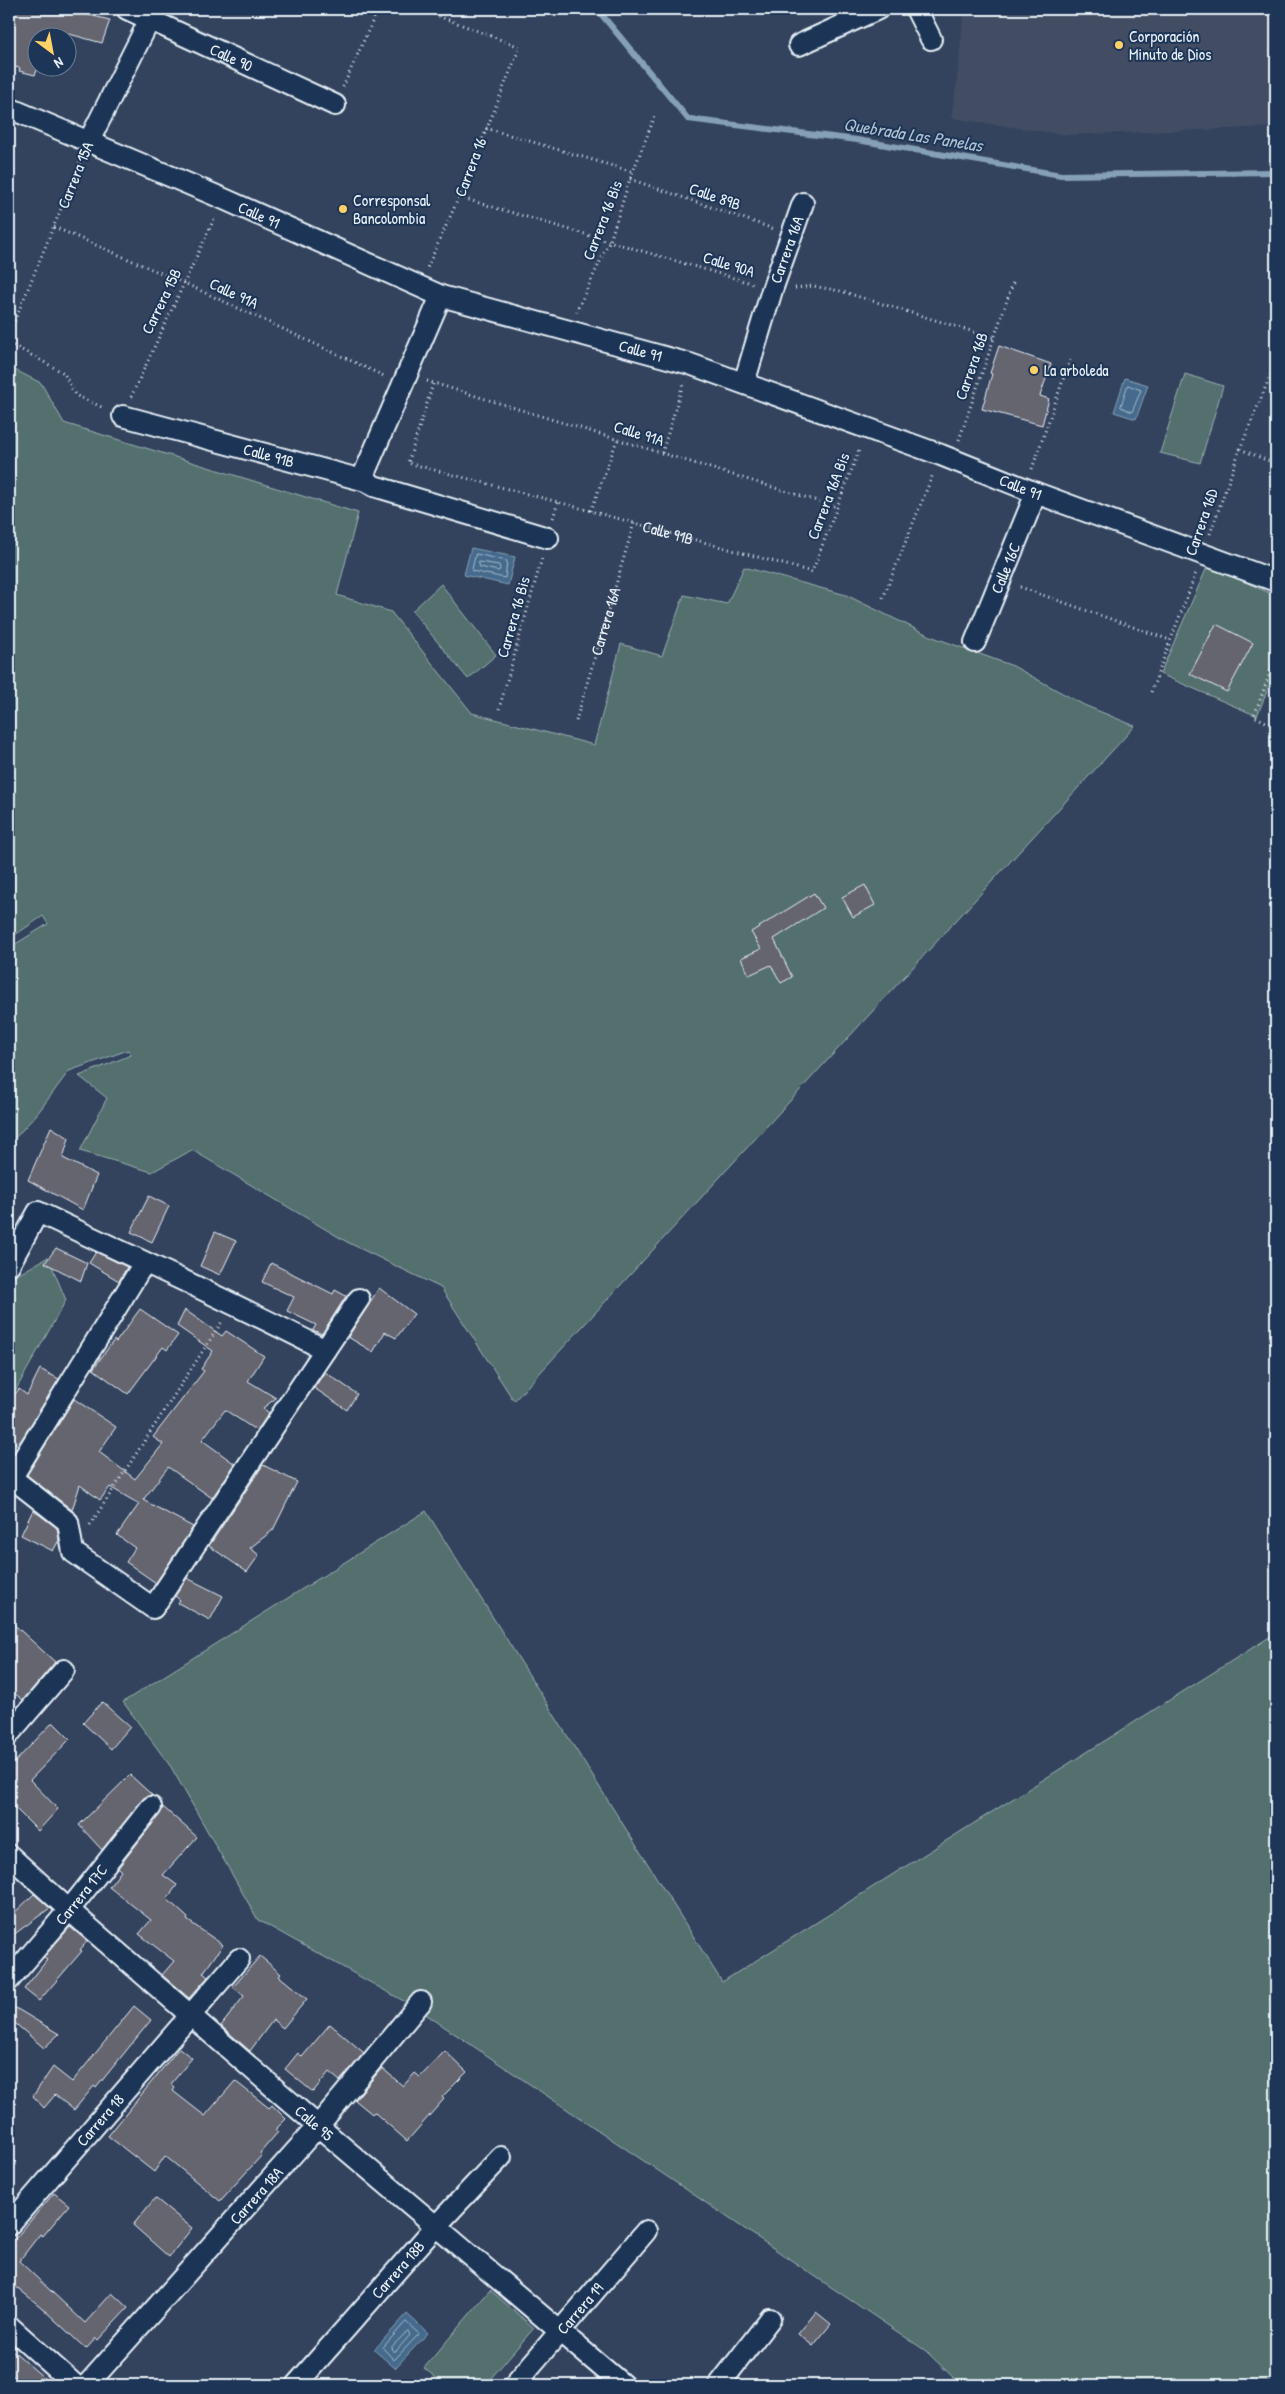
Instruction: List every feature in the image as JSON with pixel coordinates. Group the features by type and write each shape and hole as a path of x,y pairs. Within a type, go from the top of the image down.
{"street":[{"name":"Calle 90","path":"127,9 335,105"},
{"path":"799,45 878,9"},
{"path":"916,9 931,39"},
{"name":"Carrera 15A","path":"89,140 150,19"},
{"name":"Calle 91","path":"9,108 224,198 441,296 690,364 947,457 1031,491 1276,581"},
{"name":"Carrera 16A","path":"744,383 772,290 803,204"},
{"path":"366,481 364,474 441,296"},
{"name":"Calle 91B","path":"123,416 366,481 374,486 548,538"},
{"name":"Calle 16C","path":"975,642 1031,491"},
{"path":"9,1266 38,1212 144,1263 234,1303 325,1350"},
{"path":"144,1263 10,1480 68,1522 73,1552 153,1608 359,1299"},
{"path":"9,1734 64,1670"},
{"name":"Carrera 17C","path":"9,1980 69,1910 151,1807"},
{"name":"Calle 95","path":"9,1855 69,1910 318,2126 623,2385"},
{"name":"Carrera 18","path":"9,2225 239,1959"},
{"name":"Carrera 18A","path":"88,2385 318,2126 421,2002"},
{"name":"Carrera 18B","path":"296,2385 436,2226 501,2157"},
{"name":"Carrera 19","path":"514,2385 561,2333 646,2231"},
{"path":"719,2385 770,2319"},
{"path":"9,2326 75,2385"}],"path":[{"path":"335,105 378,9"},
{"name":"Carrera 16","path":"418,287 459,197 520,47 420,9"},
{"name":"Carrera 16 Bis","path":"567,330 610,241 630,179 655,116"},
{"path":"486,128 633,172"},
{"name":"Carrera 15A","path":"9,335 89,140"},
{"name":"Calle 89B","path":"630,179 792,235"},
{"name":"Calle 90A","path":"459,197 772,290 813,286 840,291 994,338"},
{"name":"Carrera 15B","path":"123,416 142,370 224,198"},
{"name":"Calle 91A","path":"54,227 184,283 402,385"},
{"name":"Carrera 16B","path":"883,598 947,457 994,338 1014,280"},
{"path":"9,343 64,373 75,395 123,416"},
{"path":"1031,491 1070,360"},
{"name":"Carrera 16D","path":"1151,692 1203,555 1240,449 1276,362"},
{"path":"662,454 690,364"},
{"name":"Calle 91A","path":"408,463 433,384 837,507"},
{"name":"Carrera 16A Bis","path":"812,572 868,429"},
{"path":"591,511 617,440"},
{"path":"1240,449 1276,464"},
{"name":"Calle 91B","path":"408,463 812,572"},
{"name":"Carrera 16 Bis","path":"499,709 558,502"},
{"name":"Carrera 16A","path":"576,721 634,523"},
{"path":"999,580 1170,640"},
{"path":"1276,658 1254,716 1276,727"},
{"path":"73,1552 234,1303"}],"shaded area":[{"name":"Corporación Minuto de Dios","path":"964,9 1276,9 1276,127 1067,135 951,118 957,81"}],"green space":[{"path":"9,367 41,383 64,423 358,513 337,595 391,612 472,713 594,745 621,644 662,656 684,595 727,604 744,567 846,595 930,636 1013,666 1084,705 1135,726 514,1401 441,1288 347,1242 192,1150 152,1172 80,1151 107,1098 79,1076 131,1055 128,1050 69,1071 37,1114 14,1139 11,1167 9,1168 9,948 48,924 43,916 12,937 9,933"},
{"path":"1185,374 1223,386 1200,463 1160,453"},
{"path":"1208,565 1276,596 1276,669 1257,716 1160,674"},
{"path":"441,584 496,655 468,679 412,611"},
{"path":"48,1257 66,1300 9,1402 9,1280"},
{"path":"426,1511 722,1982 1276,1633 1276,2385 961,2385 926,2351 418,2009 258,1920 171,1767 123,1702"},
{"path":"490,2290 534,2328 485,2385 445,2385 424,2368"}],"water":[{"path":"1125,378 1148,385 1136,419 1114,412"},
{"path":"471,548 515,557 508,585 464,575"},
{"path":"407,2314 428,2333 395,2368 374,2350"}],"building":[{"path":"9,9 63,9 110,20 102,43 78,36 78,28 28,28 28,73 19,71 20,68 9,66"},
{"path":"999,346 1051,364 1040,396 1049,399 1042,425 982,409 992,374 990,373"},
{"path":"1216,624 1253,643 1227,692 1190,674"},
{"path":"865,885 875,905 853,917 842,897"},
{"path":"814,893 823,908 774,939 792,977 781,983 771,965 749,975 741,958 761,949 751,932"},
{"path":"51,1127 69,1138 63,1158 97,1175 83,1210 28,1180"},
{"path":"149,1196 169,1206 152,1242 131,1232"},
{"path":"215,1232 236,1241 220,1275 200,1266"},
{"path":"56,1248 87,1263 81,1281 45,1263"},
{"path":"96,1252 127,1267 119,1281 89,1263"},
{"path":"271,1263 333,1294 335,1290 346,1296 322,1334 313,1330 316,1325 287,1311 294,1297 262,1282"},
{"path":"379,1288 414,1314 396,1338 385,1332 373,1352 348,1337"},
{"path":"140,1309 178,1335 167,1350 163,1347 128,1394 93,1369"},
{"path":"185,1310 222,1336 226,1331 264,1356 248,1381 276,1398 263,1408 269,1413 257,1431 225,1410 202,1440 235,1464 212,1498 168,1467 143,1500 193,1527 156,1583 126,1562 135,1548 117,1535 139,1504 110,1487 100,1500 80,1485 72,1510 27,1475 74,1399 116,1427 99,1452 135,1479 163,1444 153,1437 204,1371 201,1369 213,1351 177,1326"},
{"path":"40,1369 59,1379 18,1445 9,1438 9,1402 19,1389 27,1395"},
{"path":"325,1372 357,1394 347,1410 314,1388"},
{"path":"263,1465 297,1482 273,1530 250,1548 259,1555 247,1572 209,1546"},
{"path":"33,1510 57,1528 59,1540 53,1551 21,1535"},
{"path":"187,1578 223,1596 210,1620 178,1603 180,1600 175,1596"},
{"path":"9,1620 55,1662 23,1700 9,1689"},
{"path":"102,1702 130,1727 111,1749 83,1723"},
{"path":"53,1722 70,1739 30,1780 58,1809 38,1831 9,1802 9,1768"},
{"path":"130,1775 152,1795 142,1800 102,1850 79,1825"},
{"path":"163,1807 197,1837 163,1875 177,1885 167,1899 188,1918 187,1920 223,1945 203,1973 208,1977 189,1998 162,1975 174,1961 139,1934 151,1920 109,1887 121,1871 118,1868 160,1814"},
{"path":"34,1894 50,1908 9,1938 9,1918"},
{"path":"70,1927 87,1941 80,1950 82,1951 39,2001 24,1989 47,1960 44,1958 47,1953"},
{"path":"260,1956 281,1974 279,1976 307,1999 283,2028 273,2020 250,2051 221,2026 244,1996 233,1987"},
{"path":"9,2004 59,2034 44,2048 9,2018"},
{"path":"134,2006 151,2020 96,2088 94,2086 74,2110 55,2095 44,2108 33,2096 53,2067 72,2082"},
{"path":"330,2024 364,2053 340,2081 329,2072 313,2092 285,2069 298,2053 302,2057"},
{"path":"179,2048 192,2058 171,2084 175,2088 173,2091 205,2116 235,2081 269,2108 272,2105 286,2119 275,2130 278,2132 260,2153 262,2155 220,2201 165,2156 154,2172 108,2136"},
{"path":"445,2051 467,2072 442,2097 444,2099 407,2141 374,2112 372,2114 355,2100 382,2068 403,2086 415,2073 420,2077"},
{"path":"54,2193 69,2205 43,2236 40,2234 19,2261 85,2323 112,2293 128,2308 98,2340 96,2338 86,2349 41,2307 9,2281 9,2246"},
{"path":"155,2198 192,2228 169,2257 133,2225"},
{"path":"816,2312 831,2324 813,2346 798,2334"},
{"path":"9,2347 52,2385 21,2385 9,2371"}],"waterway":[{"name":"Quebrada Las Panelas","path":"597,9 688,119 857,140 1061,175 1276,172"}],"place":[{"name":"Corporación Minuto de Dios","path":"1119,45"},
{"name":"Corresponsal Bancolombia","path":"343,209"},
{"name":"La arboleda","path":"1034,370"}]}
